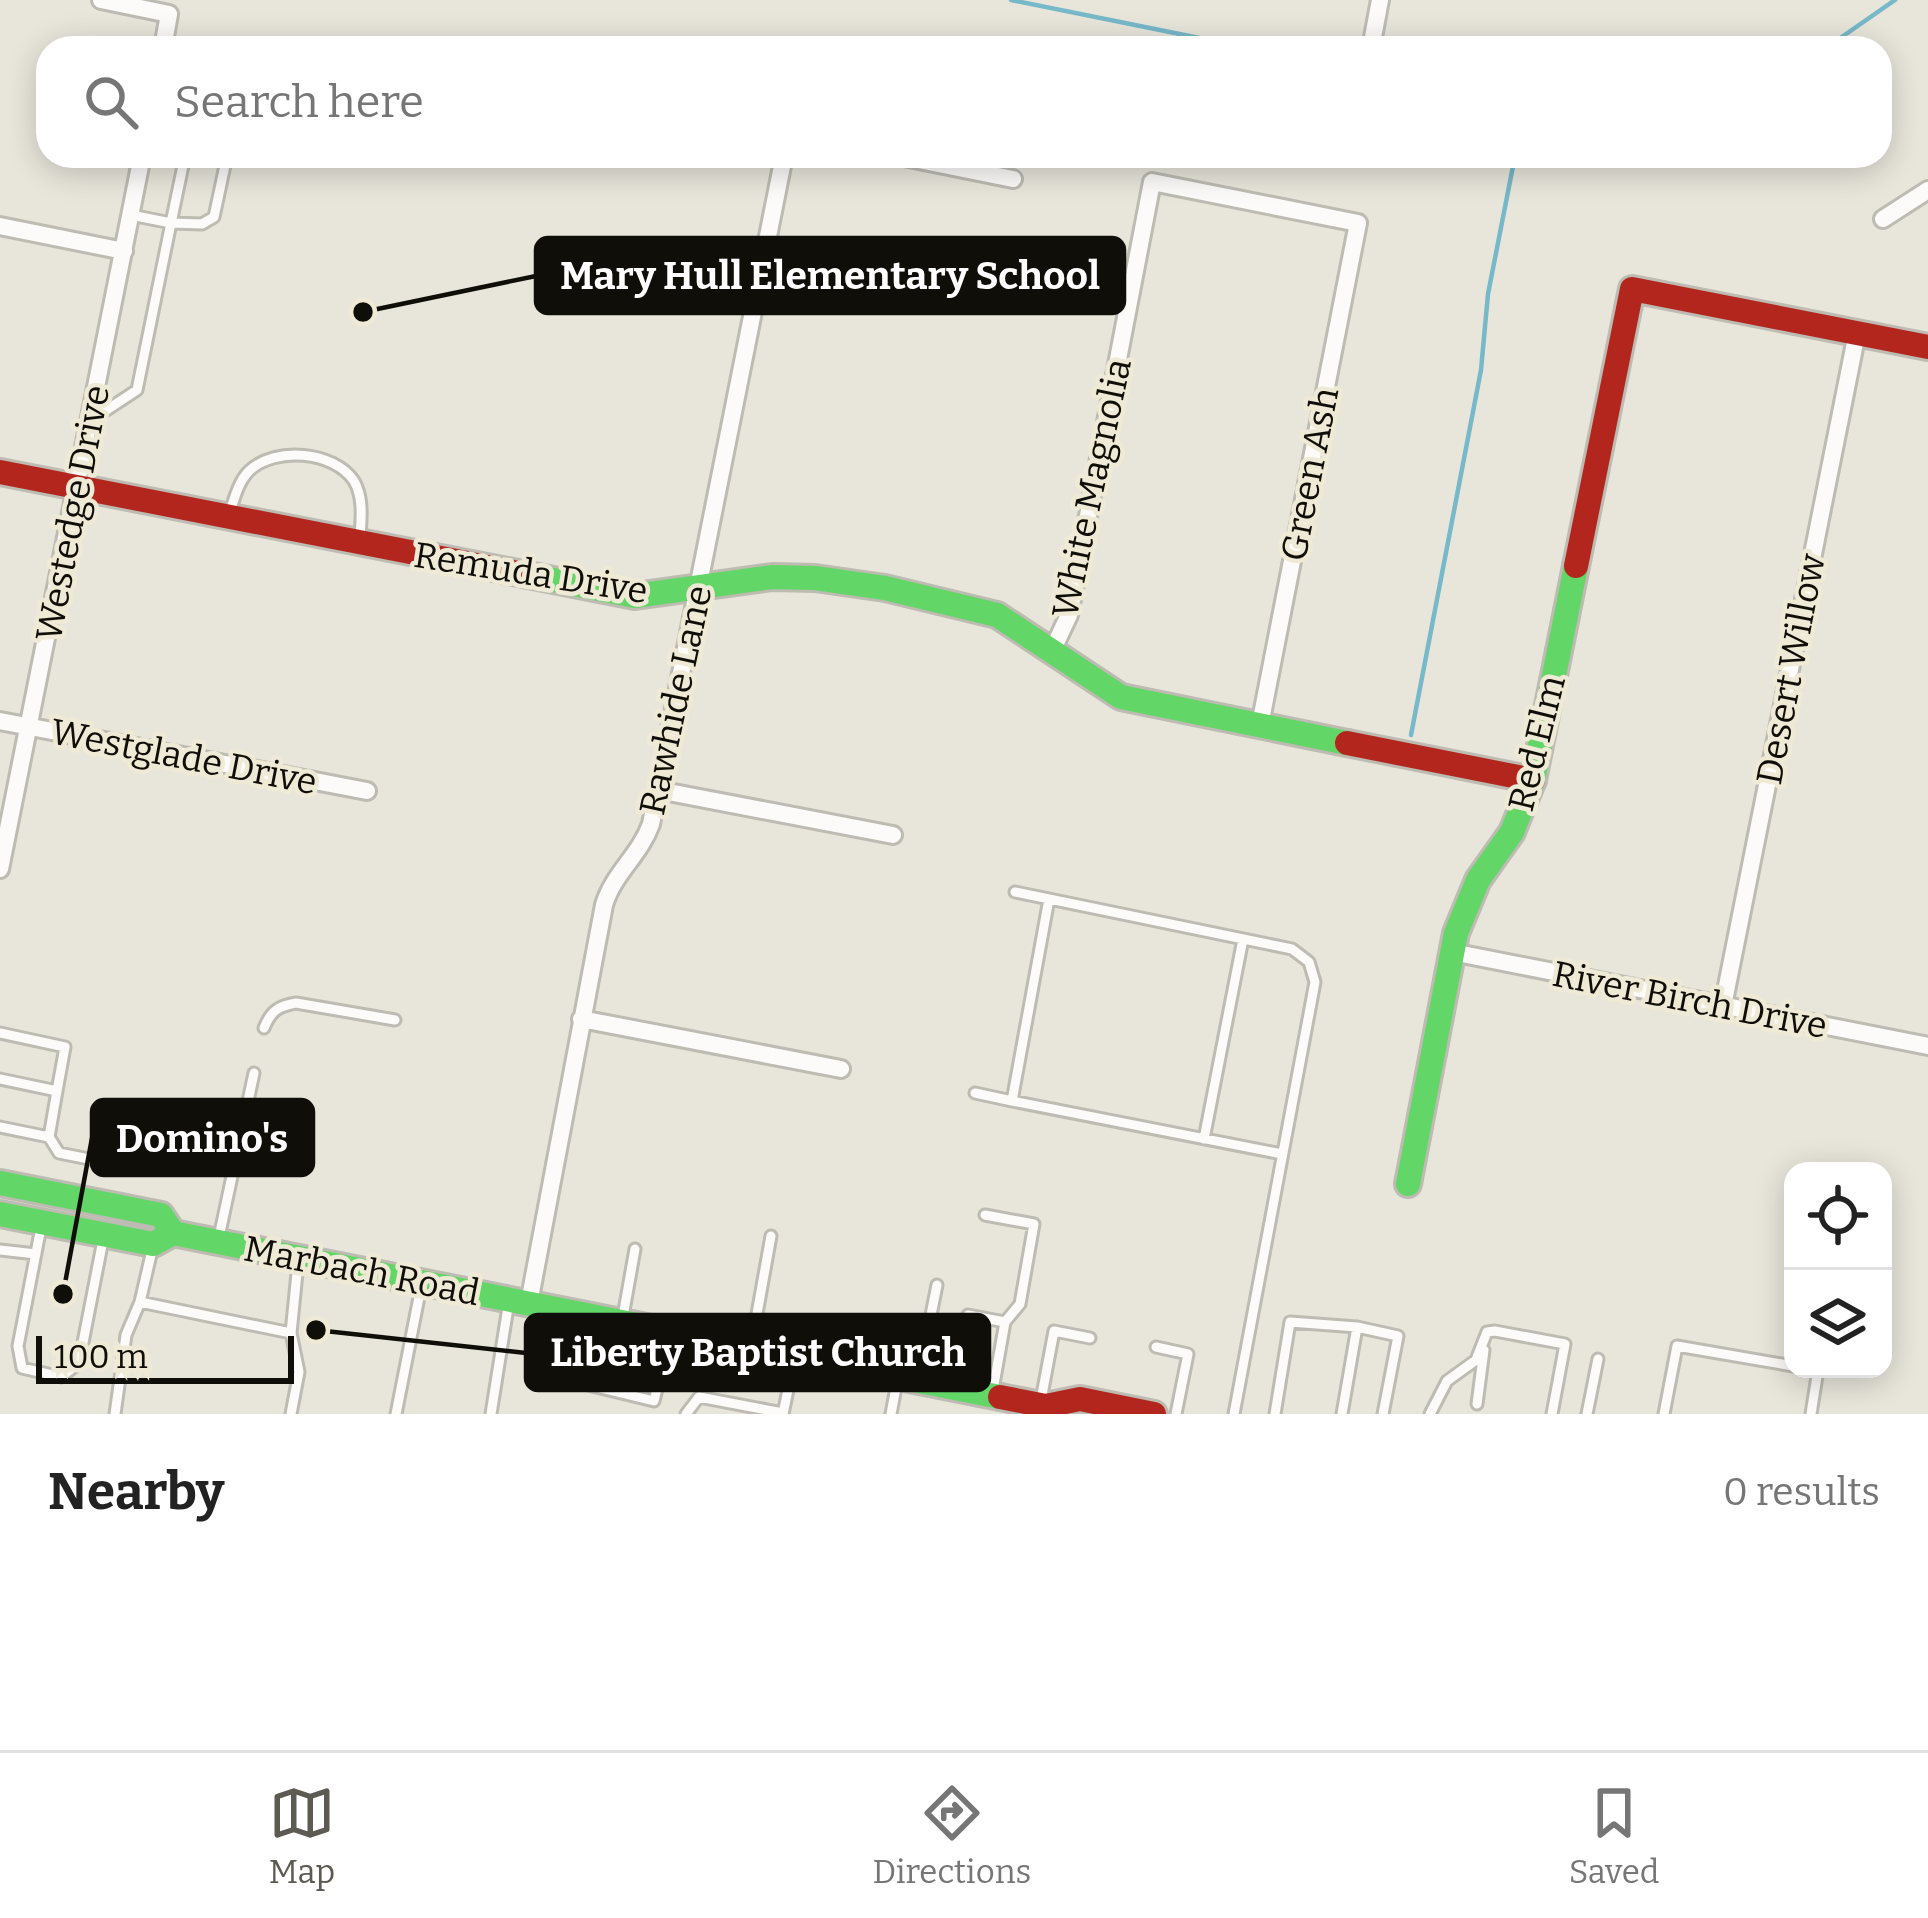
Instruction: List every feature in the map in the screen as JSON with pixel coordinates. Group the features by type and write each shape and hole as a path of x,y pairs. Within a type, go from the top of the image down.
{"street":[{"path":"100,0 170,14 167,36"},
{"path":"1373,36 1380,0"},
{"name":"Westedge Drive","path":"0,866 140,168"},
{"name":"Rawhide Lane","path":"519,1302 609,887 645,841 658,790 782,168"},
{"path":"961,168 1013,178"},
{"name":"White Magnolia","path":"1052,651 1069,615 1152,182 1358,223"},
{"path":"1883,219 1928,190"},
{"name":"Green Ash","path":"1261,725 1358,223"},
{"path":"0,226 124,251"},
{"name":"Red Elm","path":"1408,1184 1452,952 1466,904 1512,832 1534,780 1632,289 1857,333"},
{"path":"1857,333 1928,347"},
{"name":"Desert Willow","path":"1723,1006 1857,333"},
{"name":"Remuda Drive","path":"0,472 635,596 758,578 815,577 1000,614 1096,685 1121,697 1534,780"},
{"name":"Westglade Drive","path":"0,721 367,791"},
{"path":"658,790 892,835"},
{"name":"River Birch Drive","path":"1452,952 1928,1046"},
{"path":"581,1019 842,1069"},
{"name":"Marbach Road","path":"0,1184 161,1215 163,1239"},
{"name":"Marbach Road","path":"0,1214 104,1234 218,1242 897,1376 998,1402 1047,1410 1080,1399 1154,1414"}],"lane":[{"path":"90,421 137,390 182,168"},
{"path":"131,214 202,224 214,218 224,168"},
{"path":"228,517 239,485 250,470 289,455 314,457 341,467 353,479 360,494 360,544"},
{"path":"1015,892 1292,949 1310,962 1315,982 1234,1414"},
{"path":"1012,1101 1049,899"},
{"path":"1204,1139 1243,939"},
{"path":"264,1028 280,1006 296,1003 395,1020"},
{"path":"0,1034 65,1047 49,1137 59,1153 94,1160"},
{"path":"218,1242 254,1073"},
{"path":"0,1079 57,1091"},
{"path":"975,1094 1282,1154"},
{"path":"0,1127 49,1137"},
{"path":"985,1215 1034,1225 1020,1304 1005,1322 998,1402"},
{"path":"42,1222 19,1346 22,1368 34,1373 61,1377 79,1363 104,1234"},
{"path":"751,1348 771,1237"},
{"path":"115,1414 126,1335 163,1239"},
{"path":"622,1322 634,1249"},
{"path":"0,1250 36,1254"},
{"path":"292,1414 299,1372 290,1333 298,1258"},
{"path":"396,1414 422,1282"},
{"path":"891,1414 903,1342 930,1320 938,1285"},
{"path":"140,1302 290,1333"},
{"path":"491,1414 519,1302"},
{"path":"561,1310 547,1375 654,1401 671,1332"},
{"path":"968,1315 1005,1322"},
{"path":"1275,1414 1290,1322 1357,1327 1398,1336 1383,1414"},
{"path":"1342,1414 1357,1327"},
{"path":"1047,1410 1054,1331 1090,1338"},
{"path":"1477,1404 1486,1332 1496,1331 1565,1344 1552,1414"},
{"path":"1664,1414 1677,1346 1784,1364"},
{"path":"1156,1347 1188,1354 1176,1414"},
{"path":"1430,1414 1447,1381 1476,1360 1484,1348"},
{"path":"686,1414 699,1397 783,1414 795,1356"},
{"path":"1587,1414 1598,1359"},
{"path":"1811,1414 1817,1378"}],"waterway":[{"path":"1011,0 1190,36"},
{"path":"1843,36 1895,0"},
{"path":"1411,735 1481,370 1488,294 1513,168"}],"traffic: fast":[{"path":"1408,1184 1456,933 1478,880 1512,832 1533,780 1576,566"},
{"path":"523,574 635,596 772,577 885,588 997,615 1121,697 1347,743"},
{"path":"0,1183 161,1215 173,1233"},
{"path":"0,1214 153,1244 173,1233 1000,1397"}],"traffic: jam":[{"path":"1576,566 1632,289 1928,347"},
{"path":"0,472 523,574"},
{"path":"1347,743 1533,780"},
{"path":"1000,1397 1046,1406 1080,1399 1154,1414"}],"place":[{"name":"Mary Hull Elementary School","path":"363,312"},
{"name":"Domino's","path":"63,1294"},
{"name":"Liberty Baptist Church","path":"316,1330"}]}
